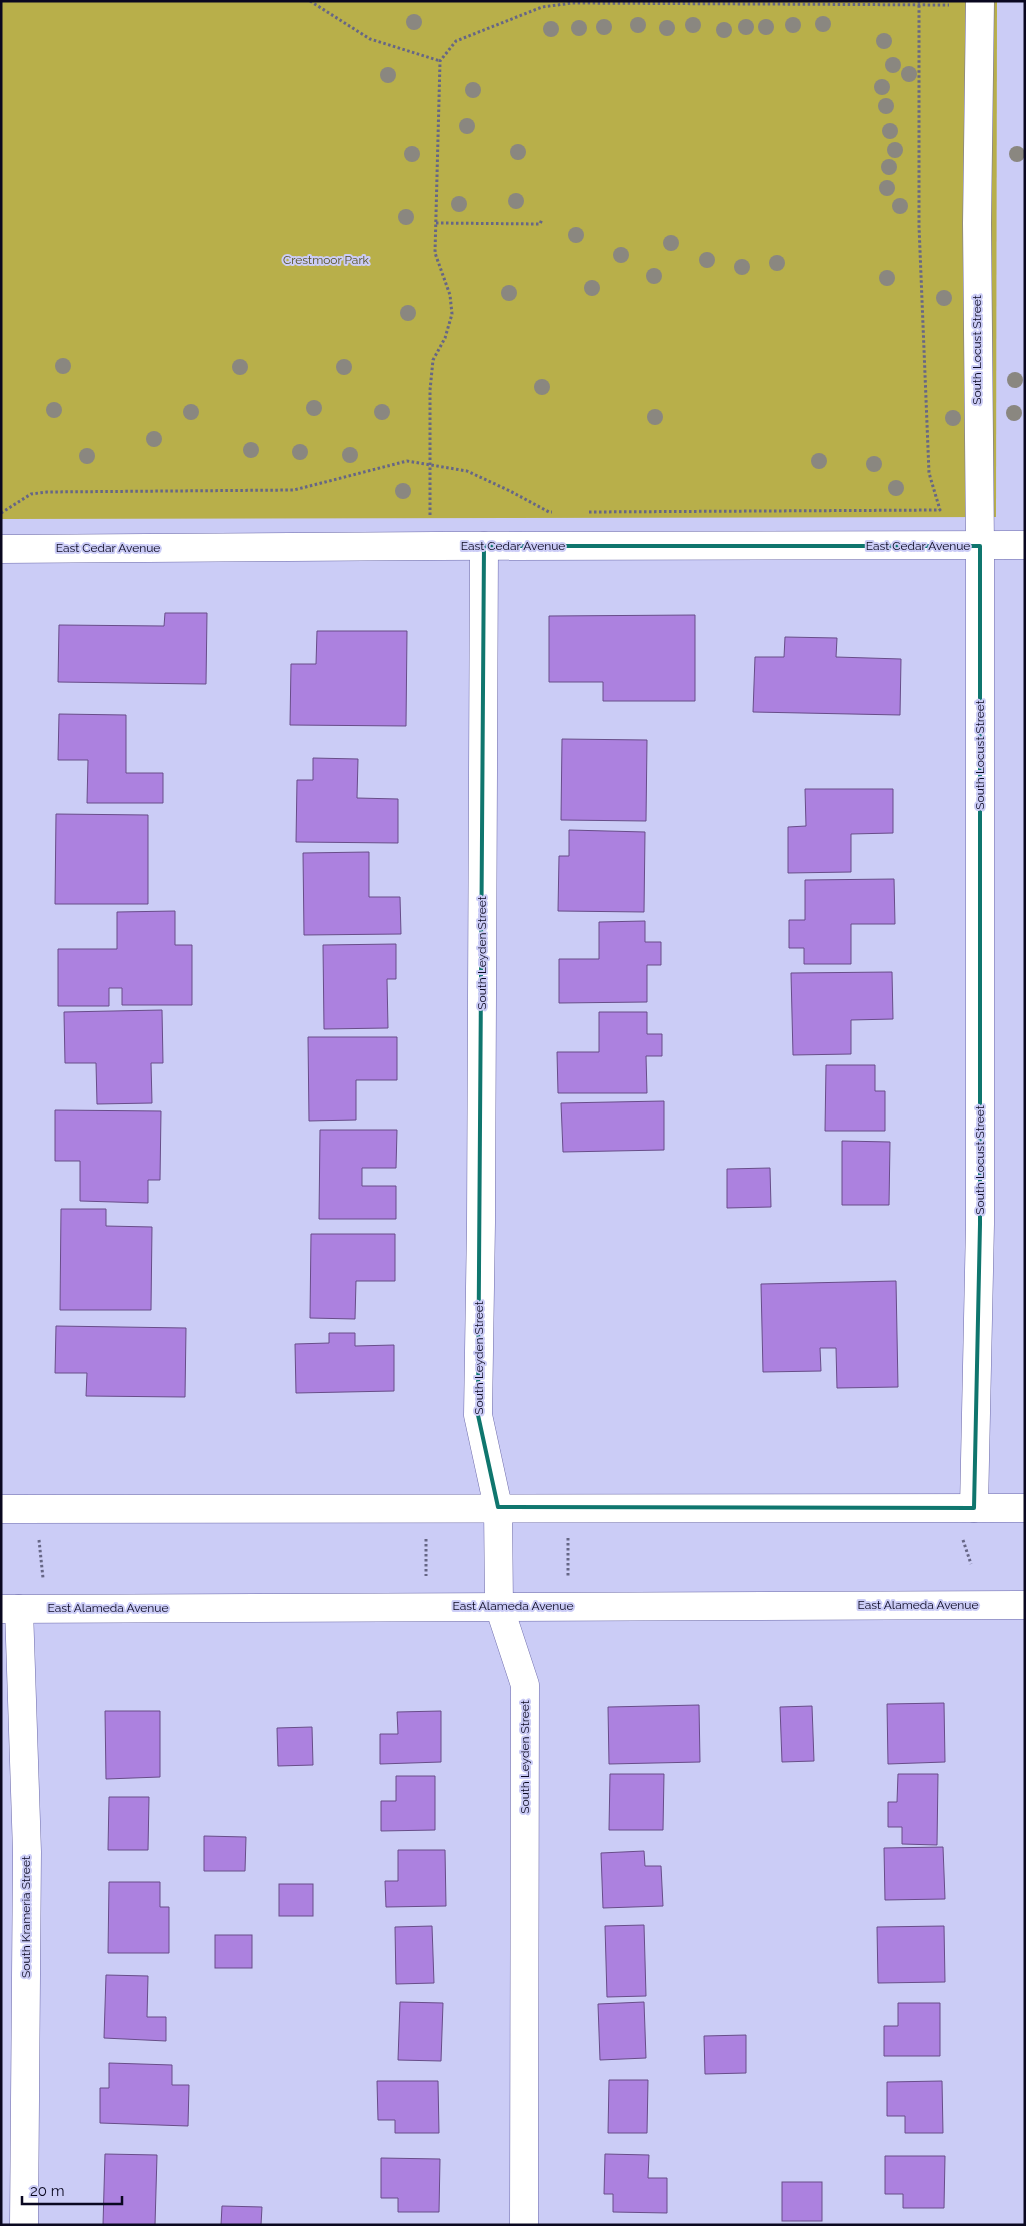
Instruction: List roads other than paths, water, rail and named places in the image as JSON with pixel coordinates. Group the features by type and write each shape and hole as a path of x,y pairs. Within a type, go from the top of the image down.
{"street":[{"name":"South Locust Street","path":"974,1508 980,1224 980,546 977,233 980,3"},
{"name":"East Cedar Avenue","path":"1,549 1025,545"},
{"name":"South Leyden Street","path":"484,546 481,1223 478,1415 498,1508 499,1606 525,1685 524,2225"},
{"path":"1,1509 1025,1508"},
{"name":"East Alameda Avenue","path":"10,1609 1025,1605"},
{"name":"South Krameria Street","path":"10,1609 27,1852 24,2225"}],"park label":[{"name":"Crestmoor Park","path":"326,260"}]}
